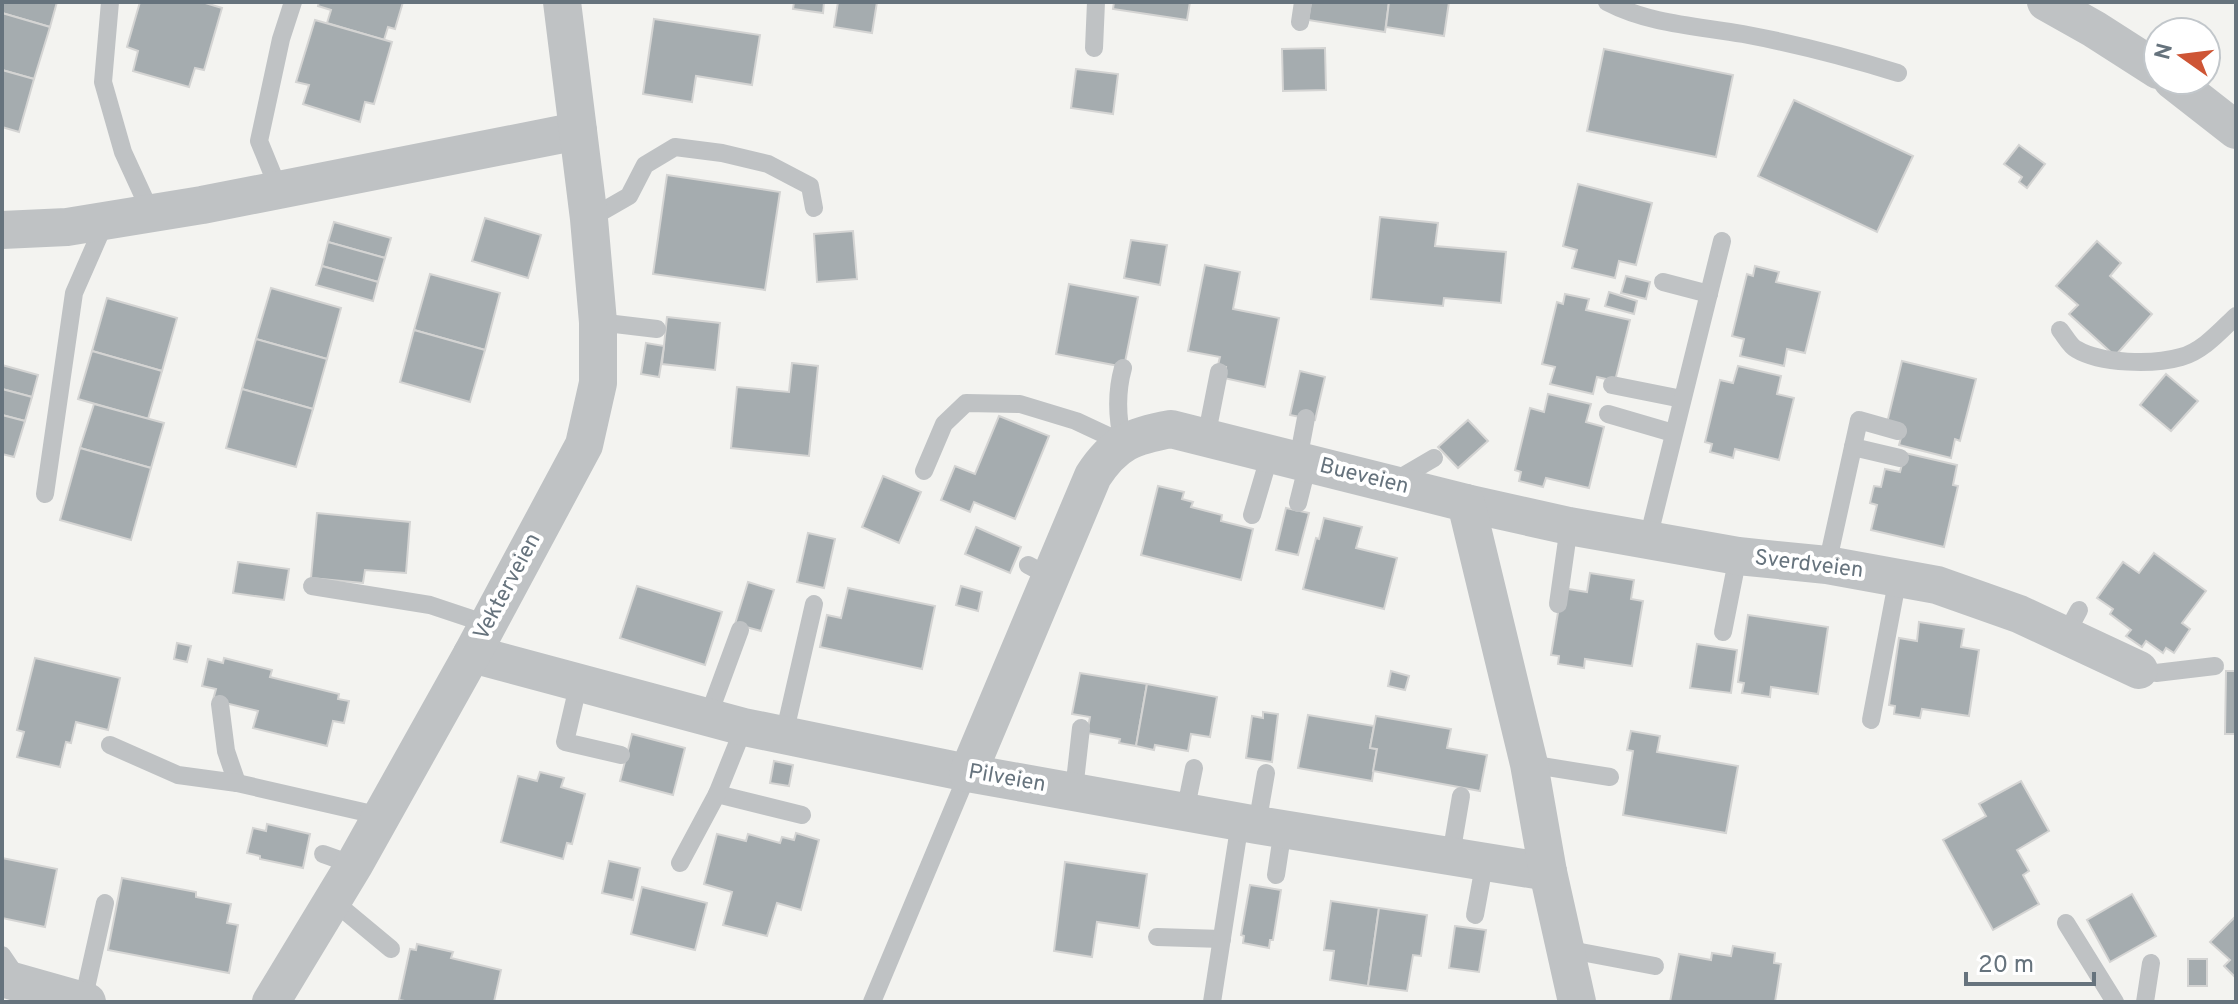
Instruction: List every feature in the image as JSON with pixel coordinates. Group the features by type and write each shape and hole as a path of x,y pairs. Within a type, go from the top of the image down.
{"street":[{"name":"Vekterveien","path":"271,1002 332,900 339,859 381,816 584,445 598,383 598,322 589,219 562,2"},
{"path":"2046,2 2142,60"},
{"path":"2192,96 2236,130"},
{"path":"2,230 67,227 151,213 578,131"},
{"name":"Bueveien","path":"968,773 1039,570 1093,476 1106,457 1123,443 1137,436 1171,429 1466,503"},
{"path":"1466,503 1529,764 1548,872 1577,1002"},
{"name":"Sverdveien","path":"1466,503 1569,526 1738,556 1827,565 1898,577 2072,623 2139,670"},
{"name":"Pilveien","path":"479,639 579,682 784,735 968,773 1185,812 1548,872"},
{"path":"8,972 85,1001"}],"lane":[{"path":"110,2 103,82 123,152 151,213"},
{"path":"279,190 259,141 281,39 293,2"},
{"path":"1094,48 1096,2"},
{"path":"1300,22 1303,2"},
{"path":"1607,2 1648,18 1745,34 1837,54 1898,73"},
{"path":"589,219 629,196 645,165 675,147 722,153 768,164 810,186 814,208"},
{"path":"45,494 74,293 106,220"},
{"path":"1648,539 1722,241"},
{"path":"1663,282 1709,294"},
{"path":"2060,330 2074,349 2111,362 2135,362 2181,357 2208,342 2236,316"},
{"path":"598,322 657,329"},
{"path":"1123,368 1118,385 1118,423 1123,443"},
{"path":"1206,438 1219,372"},
{"path":"1612,385 1682,399"},
{"path":"924,471 944,424 966,403 1020,404 1076,421 1123,443"},
{"path":"1608,414 1673,433"},
{"path":"1252,515 1292,459 1306,418"},
{"path":"1827,565 1859,420 1898,431"},
{"path":"1853,447 1900,458"},
{"path":"1390,483 1434,458"},
{"path":"1292,459 1298,503"},
{"path":"1558,604 1569,526"},
{"path":"1723,632 1738,556"},
{"path":"1871,720 1898,577"},
{"path":"312,586 430,605 479,639"},
{"path":"784,735 814,604"},
{"path":"680,863 717,794 740,630"},
{"path":"2139,670 2156,673 2215,666"},
{"path":"579,682 565,742 621,755"},
{"path":"220,704 226,751 237,783"},
{"path":"1074,790 1081,728"},
{"path":"110,745 178,775 237,783 381,816"},
{"path":"1529,764 1610,777"},
{"path":"1185,812 1194,768"},
{"path":"872,1002 968,773"},
{"path":"1212,1002 1222,939 1260,825 1266,773"},
{"path":"717,794 802,815"},
{"path":"1461,796 1475,915"},
{"path":"1260,825 1276,875"},
{"path":"332,900 391,949"},
{"path":"85,1001 105,903"},
{"path":"2066,923 2115,1002"},
{"path":"1157,937 1222,939"},
{"path":"1565,949 1655,966"},
{"path":"2145,1002 2151,963"}],"building":[{"path":"2,2 57,2 50,27 2,13"},
{"path":"140,2 202,2 222,8 204,70 195,68 189,87 133,71 138,51 127,47"},
{"path":"319,2 403,2 395,29 388,27 384,40 327,23 331,10 318,6"},
{"path":"794,2 824,2 823,13 793,9"},
{"path":"838,2 877,2 872,33 834,27"},
{"path":"1114,2 1190,2 1187,20 1113,9"},
{"path":"1311,2 1389,2 1385,32 1308,20"},
{"path":"1389,2 1449,2 1444,36 1386,27"},
{"path":"2,13 50,27 34,79 2,70"},
{"path":"654,19 760,35 752,85 696,76 692,102 643,94"},
{"path":"315,20 392,42 374,104 365,102 360,122 303,104 309,85 296,82"},
{"path":"1325,48 1326,90 1283,91 1282,49"},
{"path":"1604,49 1733,75 1716,157 1587,131"},
{"path":"1076,69 1118,74 1113,114 1071,108"},
{"path":"2,70 34,79 19,132 2,127"},
{"path":"1794,100 1913,156 1877,232 1758,176"},
{"path":"2019,145 2045,164 2027,188 2019,182 2022,177 2004,164"},
{"path":"667,175 780,192 765,290 653,274"},
{"path":"1578,184 1652,203 1636,265 1619,261 1615,278 1572,268 1577,250 1563,246"},
{"path":"1380,217 1438,223 1435,246 1506,252 1501,303 1444,298 1443,306 1371,299"},
{"path":"485,218 541,235 528,278 472,261"},
{"path":"334,222 391,238 385,258 328,242"},
{"path":"853,231 857,279 817,282 814,234"},
{"path":"1131,240 1167,245 1160,285 1124,278"},
{"path":"2097,241 2121,263 2110,276 2152,314 2115,356 2069,314 2078,305 2056,286"},
{"path":"328,242 385,258 378,282 322,266"},
{"path":"1205,265 1240,272 1233,309 1279,318 1265,387 1224,378 1226,367 1218,365 1220,357 1188,351"},
{"path":"322,266 378,282 373,301 316,285"},
{"path":"1755,266 1779,272 1776,282 1820,292 1805,353 1787,349 1784,366 1740,356 1744,339 1732,336 1747,274 1753,276"},
{"path":"430,274 500,293 485,350 414,330"},
{"path":"1626,276 1650,282 1646,299 1621,293"},
{"path":"1069,284 1138,297 1124,367 1056,354"},
{"path":"271,288 341,308 327,359 256,339"},
{"path":"1609,292 1637,301 1634,314 1605,306"},
{"path":"1565,294 1589,299 1586,310 1630,320 1615,381 1597,377 1593,394 1550,384 1555,367 1542,364 1557,302 1563,304"},
{"path":"107,298 177,318 162,371 92,351"},
{"path":"667,317 720,323 715,370 662,364"},
{"path":"414,330 485,350 470,402 400,382"},
{"path":"256,339 327,359 313,409 242,389"},
{"path":"646,343 664,346 659,377 641,374"},
{"path":"92,351 162,371 148,419 78,399"},
{"path":"1902,361 1976,379 1960,441 1955,439 1951,458 1899,445 1904,427 1887,423"},
{"path":"792,363 818,366 809,456 731,448 737,387 789,392"},
{"path":"2,365 38,375 32,397 2,389"},
{"path":"1738,366 1781,376 1777,394 1794,398 1779,460 1735,449 1733,458 1710,452 1712,444 1705,442 1720,380 1733,383"},
{"path":"1300,371 1325,377 1315,420 1290,415"},
{"path":"2166,374 2198,401 2171,431 2140,405"},
{"path":"2,389 32,397 25,421 2,415"},
{"path":"242,389 313,409 296,467 226,448"},
{"path":"1548,394 1591,404 1586,422 1604,427 1589,488 1546,478 1543,487 1519,481 1521,472 1515,470 1530,408 1544,412"},
{"path":"94,404 164,423 151,468 80,448"},
{"path":"2,415 25,421 14,457 2,454"},
{"path":"999,416 1049,436 1015,519 974,502 970,512 941,500 955,466 975,474"},
{"path":"1468,420 1488,441 1458,468 1438,447"},
{"path":"80,448 151,468 131,540 60,520"},
{"path":"1905,453 1957,465 1953,485 1958,486 1944,547 1871,530 1877,505 1870,503 1874,486 1881,487 1885,469 1900,472"},
{"path":"883,476 921,492 899,543 862,527"},
{"path":"1158,486 1184,492 1182,499 1193,502 1191,507 1222,515 1221,521 1253,529 1241,580 1141,555"},
{"path":"1286,508 1309,513 1298,555 1276,550"},
{"path":"317,513 410,522 406,573 365,570 363,583 311,578"},
{"path":"1324,518 1362,527 1356,548 1397,558 1384,609 1303,589"},
{"path":"976,527 1021,547 1010,573 965,554"},
{"path":"808,533 835,539 824,588 797,582"},
{"path":"2154,553 2206,591 2182,623 2190,629 2174,653 2166,648 2163,653 2146,641 2142,647 2126,636 2131,630 2110,614 2113,609 2097,598 2123,562 2139,573"},
{"path":"238,562 289,569 284,600 233,593"},
{"path":"1590,573 1634,580 1631,599 1643,601 1632,666 1585,659 1584,668 1558,664 1559,656 1551,655 1562,588 1587,592"},
{"path":"748,582 774,590 761,631 735,624"},
{"path":"637,586 722,612 705,665 620,638"},
{"path":"961,586 982,592 978,611 956,605"},
{"path":"848,588 935,606 922,669 820,647 827,615 841,618"},
{"path":"1748,615 1828,627 1818,694 1771,687 1770,697 1742,693 1744,683 1738,682"},
{"path":"1919,622 1964,629 1961,647 1979,650 1969,716 1922,709 1920,718 1894,714 1895,706 1889,705 1899,638 1917,641"},
{"path":"177,643 191,646 187,662 174,659"},
{"path":"1697,644 1737,650 1731,693 1690,688"},
{"path":"35,658 120,678 108,730 76,722 71,743 66,742 60,767 17,757 24,732 17,730"},
{"path":"224,658 272,670 270,677 339,694 338,699 349,701 344,723 333,721 327,746 253,728 258,711 213,700 216,689 202,686 208,659 223,663"},
{"path":"1391,671 1409,676 1405,690 1388,686"},
{"path":"2226,671 2236,671 2236,734 2225,734"},
{"path":"1080,673 1147,684 1136,746 1119,743 1120,739 1087,733 1090,717 1072,714"},
{"path":"1147,684 1217,697 1210,737 1191,734 1188,751 1155,745 1154,750 1136,746"},
{"path":"1263,712 1278,714 1272,762 1246,758 1252,716 1263,718"},
{"path":"1308,715 1374,726 1370,748 1377,749 1372,781 1298,768"},
{"path":"1376,716 1451,729 1447,748 1487,755 1480,791 1373,771 1377,749 1370,748"},
{"path":"1631,731 1660,736 1657,752 1738,766 1726,833 1623,815 1633,751 1627,750"},
{"path":"632,734 685,748 673,795 620,781"},
{"path":"774,761 793,765 789,786 770,783"},
{"path":"540,772 564,778 561,787 585,794 572,844 567,843 563,859 501,842 518,776 537,781"},
{"path":"2021,781 2049,831 2017,850 2029,871 2023,875 2039,904 1993,930 1943,840 1986,816 1979,804"},
{"path":"267,824 310,834 303,868 260,859 260,856 247,853 253,828 266,831"},
{"path":"796,833 819,840 801,910 777,903 767,936 723,925 732,892 704,884 717,834 746,841 748,834 780,843 782,837 794,840"},
{"path":"2,858 57,869 45,927 2,918"},
{"path":"609,861 640,868 633,900 602,893"},
{"path":"1065,862 1147,874 1139,928 1097,922 1092,957 1054,951"},
{"path":"122,878 196,892 196,897 231,904 227,923 238,925 229,973 108,950"},
{"path":"1250,885 1281,890 1269,948 1243,943 1244,936 1241,935"},
{"path":"642,887 707,903 695,950 631,934"},
{"path":"2132,894 2156,936 2110,962 2087,920"},
{"path":"1331,901 1379,908 1368,986 1330,980 1334,951 1324,950"},
{"path":"1379,908 1427,915 1421,956 1413,955 1407,991 1368,986"},
{"path":"2236,916 2236,978 2224,966 2230,960 2210,942"},
{"path":"1455,926 1486,930 1479,972 1449,968"},
{"path":"417,944 453,952 451,958 501,970 494,1002 399,1000 410,949 416,950"},
{"path":"1733,946 1775,953 1774,963 1781,964 1775,1002 1670,1002 1679,954 1711,960 1712,953 1731,956"},
{"path":"2188,959 2207,959 2207,986 2188,986"}]}
